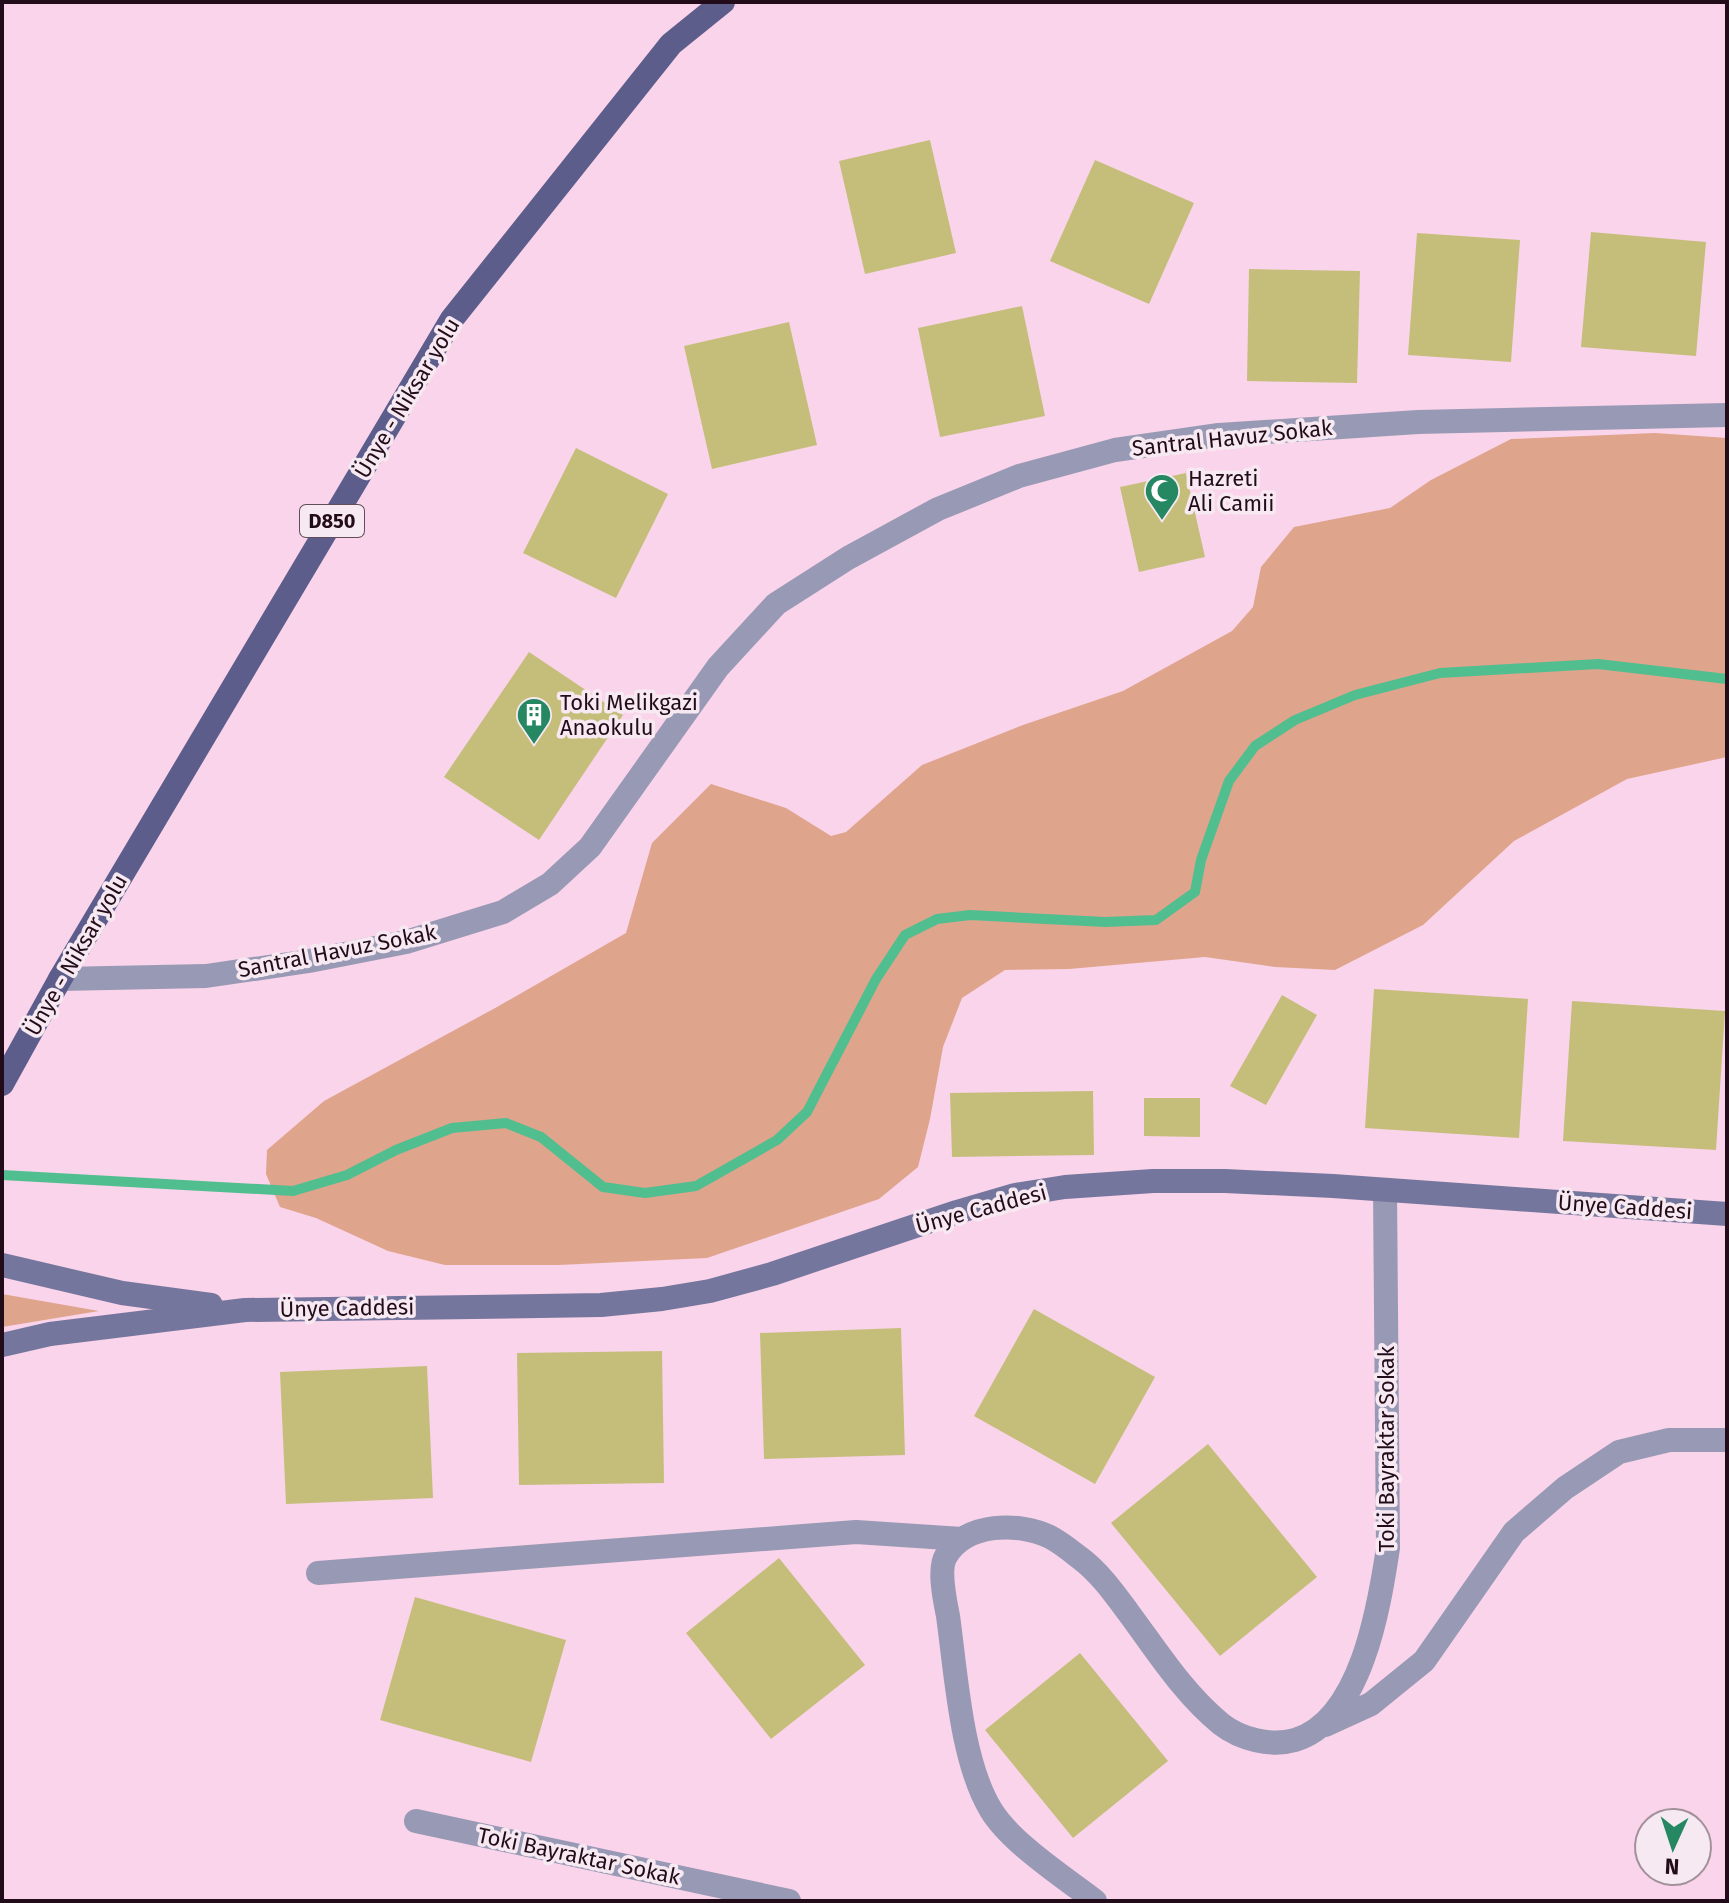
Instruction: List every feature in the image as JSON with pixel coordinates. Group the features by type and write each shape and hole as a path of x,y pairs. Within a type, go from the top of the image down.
{"main road":[{"name":"Ünye - Niksar yolu","path":"2,1084 60,979 452,319 671,44 723,2"},
{"name":"Ünye Caddesi","path":"2,1345 50,1334 245,1310 540,1306 662,1299 710,1291 772,1274 1015,1195 1065,1187 1153,1181 1225,1181 1727,1214"},
{"name":"Ünye Caddesi","path":"2,1265 122,1293 245,1310"}],"street":[{"name":"Santral Havuz Sokak","path":"60,979 206,976 309,961 406,942 503,912 550,884 590,847 718,667 776,604 848,558 938,509 1019,476 1115,450 1219,435 1418,422 1727,415"},
{"name":"Toki Bayraktar Sokak","path":"1323,1727 1354,1682 1367,1647 1388,1548 1385,1190"},
{"path":"1095,1901 1030,1852 992,1812 981,1790 969,1751 943,1586 944,1557 962,1539 989,1528 1025,1530 1050,1537 1084,1560 1113,1591 1188,1694 1223,1726 1255,1742 1293,1741 1371,1704 1424,1661 1514,1532 1565,1488 1619,1452 1669,1440 1727,1440"},
{"path":"318,1573 856,1532 962,1539"},
{"name":"Toki Bayraktar Sokak","path":"416,1821 789,1901"}],"shaded area":[{"path":"1655,433 1727,438 1727,757 1627,779 1514,841 1423,925 1335,970 1275,967 1205,957 1069,969 1005,970 962,998 943,1047 918,1167 879,1199 707,1258 559,1265 445,1265 388,1251 316,1218 280,1207 266,1174 267,1150 324,1101 626,933 652,843 711,784 786,808 831,836 846,832 922,765 1023,725 1123,691 1232,631 1253,607 1261,567 1294,527 1390,508 1431,480 1511,439"},
{"path":"2,1294 99,1311 2,1327"}],"building":[{"path":"930,140 956,253 865,274 839,161"},
{"path":"1095,160 1194,203 1149,304 1050,261"},
{"path":"1591,232 1706,242 1696,356 1581,347"},
{"path":"1417,233 1520,240 1511,362 1408,355"},
{"path":"1249,269 1360,271 1357,383 1247,381"},
{"path":"1022,306 1045,416 940,437 918,328"},
{"path":"789,322 817,445 712,469 684,346"},
{"path":"576,448 668,494 616,598 523,553"},
{"name":"Hazreti Ali Camii","path":"1186,473 1205,557 1139,572 1120,487"},
{"name":"Toki Melikgazi Anaokulu","path":"529,652 623,715 539,840 444,777"},
{"path":"1374,989 1528,999 1519,1138 1365,1128"},
{"path":"1282,995 1317,1015 1266,1105 1230,1086"},
{"path":"1572,1001 1725,1011 1716,1150 1563,1141"},
{"path":"1093,1091 1094,1155 952,1157 950,1093"},
{"path":"1144,1098 1200,1098 1200,1137 1144,1136"},
{"path":"1034,1309 1155,1377 1095,1484 974,1416"},
{"path":"901,1328 905,1455 764,1459 760,1333"},
{"path":"662,1351 664,1483 519,1485 517,1353"},
{"path":"427,1366 433,1498 286,1504 280,1372"},
{"path":"1208,1444 1317,1577 1220,1656 1111,1523"},
{"path":"779,1558 865,1665 771,1739 686,1633"},
{"path":"415,1597 566,1640 531,1762 380,1720"},
{"path":"1080,1653 1168,1761 1073,1838 985,1730"}],"waterway":[{"path":"2,1175 293,1191 347,1175 396,1150 452,1128 506,1123 541,1137 603,1187 645,1193 696,1186 777,1140 807,1112 876,979 905,935 937,919 970,915 1105,922 1156,920 1195,892 1201,860 1229,781 1255,746 1295,720 1355,695 1440,673 1598,664 1727,679"}],"place":[{"name":"Hazreti Ali Camii","path":"1162,522"},
{"name":"Toki Melikgazi Anaokulu","path":"534,746"}]}
